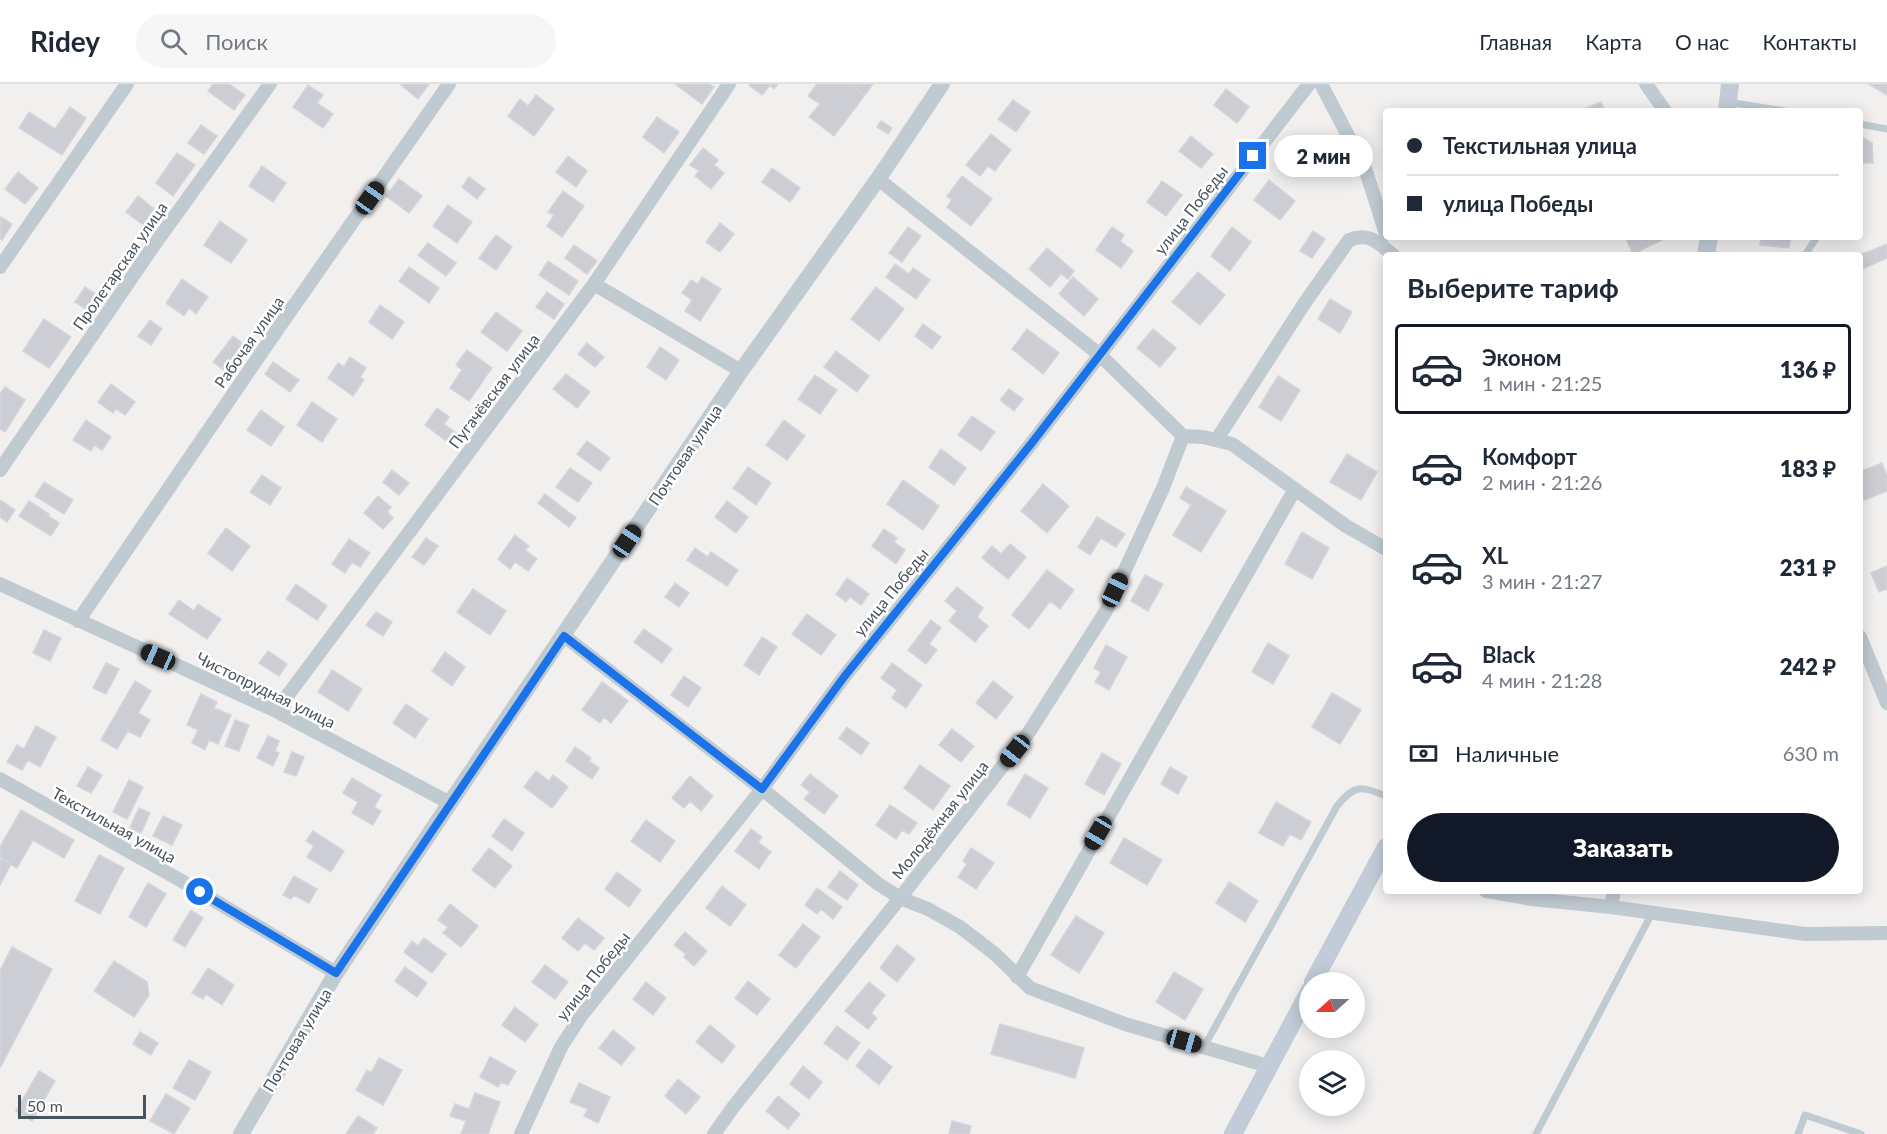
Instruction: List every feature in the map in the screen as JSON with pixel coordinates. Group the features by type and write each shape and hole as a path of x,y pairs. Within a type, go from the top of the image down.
{"main road":[{"path":"1319,972 1383,857"},
{"path":"1233,1134 1299,1010"}],"street":[{"path":"0,267 127,84"},
{"name":"Пролетарская улица","path":"0,470 152,249 270,84"},
{"name":"Рабочая улица","path":"78,621 449,84"},
{"name":"Пугачёвская улица","path":"276,711 594,284 729,84"},
{"name":"Почтовая улица","path":"241,1134 336,973 741,371 878,179 942,84"},
{"name":"улица Победы","path":"521,1134 561,1047 581,1016 762,789 844,677 1100,355 1309,84"},
{"path":"1321,84 1365,168 1383,224"},
{"path":"1646,84 1663,108"},
{"path":"878,179 1100,355 1183,436 1217,439 1232,444 1346,526 1383,547"},
{"path":"1217,439 1304,304 1349,240 1365,236 1389,252"},
{"path":"594,284 741,371"},
{"name":"Молодёжная улица","path":"714,1134 1029,732 1106,611 1163,488 1183,436"},
{"path":"1017,977 1295,489"},
{"name":"Чистопрудная улица","path":"0,584 276,711 450,803"},
{"path":"564,636 762,789 877,883 900,898 928,909 960,927 995,954 1029,988 1125,1024 1268,1066"},
{"path":"1863,644 1887,703"},
{"name":"Текстильная улица","path":"0,779 180,880 336,973"},
{"path":"1503,894 1805,934 1887,933"},
{"path":"1611,907 1613,894"}],"lane":[{"path":"1728,99 1771,108"},
{"path":"1863,125 1887,129"},
{"path":"1204,1047 1337,806 1347,794 1357,788 1366,788 1383,795"},
{"path":"1536,1134 1652,912"},
{"path":"1798,1134 1805,1115 1861,1134"}],"building":[{"path":"213,84 229,84 245,95 234,110 208,91"},
{"path":"402,84 429,84 418,99"},
{"path":"675,84 709,84 714,87 702,104"},
{"path":"750,84 778,84 774,89 770,85 762,95"},
{"path":"817,84 850,84 865,95 834,136 809,117 820,104 808,96"},
{"path":"850,84 873,84 865,95"},
{"path":"1869,84 1887,84 1887,95"},
{"path":"308,85 323,95 317,103 333,114 323,128 293,107"},
{"path":"1226,89 1249,107 1237,123 1214,105"},
{"path":"536,95 554,109 534,136 508,116 520,99 528,106"},
{"path":"1013,100 1030,112 1016,132 998,119"},
{"path":"1601,102 1604,108 1586,108"},
{"path":"70,107 86,118 62,155 19,128 29,112 55,129"},
{"path":"657,117 679,132 664,153 643,137"},
{"path":"881,121 892,128 888,134 877,127"},
{"path":"201,125 217,136 204,154 188,143"},
{"path":"991,134 1011,150 995,171 988,166 980,176 966,165"},
{"path":"1191,136 1213,154 1201,168 1179,151"},
{"path":"1302,137 1325,155 1315,169 1304,160 1295,170 1283,161"},
{"path":"1863,138 1872,143 1873,163 1863,163"},
{"path":"703,148 718,160 714,165 724,173 711,189 695,176 699,171 690,165"},
{"path":"177,153 195,165 173,196 156,183"},
{"path":"568,156 587,171 576,187 556,172"},
{"path":"262,166 286,183 273,202 249,186"},
{"path":"772,168 800,188 790,202 762,182"},
{"path":"18,172 38,188 25,204 5,189"},
{"path":"962,176 992,199 971,226 947,207 952,200 947,196"},
{"path":"469,177 485,189 477,199 462,187"},
{"path":"399,179 422,196 409,213 386,196"},
{"path":"1269,180 1295,201 1280,220 1254,200"},
{"path":"1162,181 1182,195 1166,216 1147,202"},
{"path":"563,191 584,206 562,237 547,226 554,215 548,212"},
{"path":"138,196 162,215 150,230 126,212"},
{"path":"448,205 472,222 457,243 433,226"},
{"path":"1,217 12,224 2,240 0,238"},
{"path":"220,221 247,240 231,263 204,245"},
{"path":"720,223 734,234 720,252 706,242"},
{"path":"908,227 921,236 902,262 889,253"},
{"path":"1112,227 1124,235 1120,241 1133,251 1121,268 1096,250"},
{"path":"1232,227 1251,242 1230,271 1211,256"},
{"path":"1313,231 1325,239 1312,258 1300,251"},
{"path":"496,235 512,247 496,270 479,258"},
{"path":"1626,240 1662,240 1637,252 1632,252"},
{"path":"1761,240 1790,240 1789,248 1760,245"},
{"path":"428,243 456,263 446,276 418,255"},
{"path":"1887,244 1887,258 1863,269 1863,254"},
{"path":"574,245 597,261 587,274 565,258"},
{"path":"1047,248 1074,271 1068,279 1061,274 1050,287 1029,269"},
{"path":"548,261 578,281 569,295 539,275"},
{"path":"895,264 909,274 913,268 930,280 916,299 886,277"},
{"path":"409,267 439,288 429,303 399,281"},
{"path":"1198,272 1225,295 1200,325 1172,302"},
{"path":"702,277 721,289 700,321 685,311 692,300 682,293 691,280 698,284"},
{"path":"1073,277 1098,299 1084,316 1059,294"},
{"path":"182,279 208,297 196,314 189,308 184,316 166,303"},
{"path":"85,287 97,295 87,310 75,302"},
{"path":"876,287 904,309 879,341 851,319"},
{"path":"547,292 564,304 554,319 536,307"},
{"path":"1330,299 1352,312 1340,333 1318,319"},
{"path":"380,305 404,322 392,339 369,322"},
{"path":"496,312 522,331 507,351 481,332"},
{"path":"44,319 71,337 49,368 23,351"},
{"path":"150,320 162,329 151,345 138,336"},
{"path":"923,324 941,337 932,349 915,336"},
{"path":"1027,329 1059,353 1043,374 1012,349"},
{"path":"1153,329 1176,348 1160,367 1137,348"},
{"path":"233,336 247,347 228,373 213,362"},
{"path":"587,343 604,357 595,367 578,354"},
{"path":"660,347 679,360 666,380 647,367"},
{"path":"467,350 492,368 469,401 450,388 462,370 456,365"},
{"path":"836,351 869,376 857,392 824,367"},
{"path":"350,357 366,368 360,377 364,380 353,396 328,378 338,363 344,367"},
{"path":"273,362 299,380 290,392 265,374"},
{"path":"566,374 590,392 577,408 553,389"},
{"path":"815,375 837,390 820,414 798,399"},
{"path":"1278,376 1300,390 1281,421 1259,407"},
{"path":"111,384 135,402 125,415 116,409 113,413 98,402"},
{"path":"5,387 25,400 5,432 0,429 0,394"},
{"path":"1009,389 1023,399 1014,411 1000,400"},
{"path":"312,402 337,419 322,442 297,425"},
{"path":"437,408 449,417 444,424 456,433 449,443 425,425"},
{"path":"261,410 284,427 271,446 247,430"},
{"path":"972,416 995,432 981,451 958,435"},
{"path":"86,420 111,437 102,450 94,445 91,451 73,440"},
{"path":"784,420 805,436 787,460 766,445"},
{"path":"587,441 610,458 600,471 577,454"},
{"path":"941,449 966,468 954,485 929,467"},
{"path":"1347,454 1377,472 1361,500 1330,482"},
{"path":"1882,463 1887,476 1887,491 1863,501 1863,471"},
{"path":"748,467 771,483 756,505 733,488"},
{"path":"570,468 592,483 578,502 556,487"},
{"path":"392,470 409,483 399,495 383,482"},
{"path":"262,475 281,488 270,505 250,492"},
{"path":"903,480 939,506 923,530 887,504"},
{"path":"44,482 73,500 64,514 35,496"},
{"path":"1043,484 1069,506 1047,533 1021,511"},
{"path":"1186,487 1226,511 1201,552 1173,535 1191,505 1180,498"},
{"path":"545,494 576,518 569,527 538,503"},
{"path":"378,496 391,507 387,512 393,518 383,529 364,513"},
{"path":"0,500 15,510 7,522 0,517"},
{"path":"29,501 59,523 51,536 19,516"},
{"path":"727,501 748,517 736,533 715,517"},
{"path":"1097,517 1125,534 1116,547 1101,538 1090,555 1078,547"},
{"path":"226,528 250,546 232,571 208,553"},
{"path":"884,529 897,538 894,542 905,550 896,564 872,546"},
{"path":"1302,532 1329,548 1312,579 1285,564"},
{"path":"515,535 529,546 525,550 537,559 528,571 515,562 510,569 498,559"},
{"path":"426,538 438,546 424,565 412,557"},
{"path":"349,539 370,553 360,567 352,562 345,573 332,564"},
{"path":"1010,544 1026,557 1008,579 982,558 992,546 1001,554"},
{"path":"695,548 708,557 711,552 738,570 727,586 687,560"},
{"path":"1887,566 1887,590 1879,592 1871,573"},
{"path":"1047,570 1074,590 1060,609 1050,601 1029,629 1012,615"},
{"path":"1145,575 1163,584 1148,611 1131,601"},
{"path":"847,578 869,594 861,605 850,597 846,602 836,594"},
{"path":"675,583 689,593 679,607 665,597"},
{"path":"296,584 327,606 317,620 286,599"},
{"path":"957,587 983,608 977,617 988,626 975,642 949,621 957,611 945,601"},
{"path":"473,589 506,611 490,635 457,612"},
{"path":"179,600 194,611 198,604 221,619 207,639 169,614"},
{"path":"376,612 392,622 383,636 366,625"},
{"path":"807,614 836,635 821,655 792,634"},
{"path":"931,620 941,628 929,644 937,650 926,664 908,650"},
{"path":"644,629 672,649 662,663 634,642"},
{"path":"44,630 61,638 50,661 33,653"},
{"path":"762,637 777,647 759,675 744,665"},
{"path":"1268,643 1289,656 1273,684 1252,672"},
{"path":"1106,645 1127,657 1109,690 1095,682 1101,672 1094,668"},
{"path":"268,651 287,664 279,676 259,663"},
{"path":"445,652 465,667 452,686 432,671"},
{"path":"106,663 119,669 106,694 93,688"},
{"path":"892,663 922,685 906,708 892,698 897,690 881,678"},
{"path":"332,670 362,689 348,711 318,692"},
{"path":"684,676 701,688 688,707 671,695"},
{"path":"135,681 151,691 138,713 150,720 140,737 128,731 117,749 101,740"},
{"path":"993,681 1013,697 996,719 976,703"},
{"path":"602,682 628,701 611,723 604,717 600,723 582,710"},
{"path":"1332,693 1361,710 1340,744 1312,727"},
{"path":"201,694 217,702 214,708 231,715 218,744 209,740 205,750 192,743 198,730 187,725"},
{"path":"406,704 428,719 415,738 393,723"},
{"path":"235,720 249,725 239,751 225,746"},
{"path":"36,726 56,737 40,767 28,760 22,770 7,762 17,745 24,749"},
{"path":"847,727 869,743 861,755 839,738"},
{"path":"952,729 974,746 961,762 939,745"},
{"path":"268,736 279,741 275,751 279,753 273,766 257,758"},
{"path":"575,747 591,758 589,761 599,768 592,779 566,761"},
{"path":"292,752 304,757 296,776 284,772"},
{"path":"1102,753 1121,764 1104,795 1085,784"},
{"path":"920,765 950,786 933,810 904,788"},
{"path":"88,767 102,775 91,793 77,786"},
{"path":"1170,767 1187,777 1178,794 1161,784"},
{"path":"536,771 549,781 553,775 568,787 552,808 524,787"},
{"path":"810,774 838,796 824,814 804,799 810,792 801,785"},
{"path":"1025,774 1048,788 1030,818 1007,804"},
{"path":"690,776 713,796 701,811 690,801 684,808 672,798"},
{"path":"352,778 381,795 374,807 381,811 373,825 352,813 358,802 343,793"},
{"path":"129,780 143,787 127,819 113,812"},
{"path":"1276,802 1311,822 1301,840 1290,834 1283,846 1259,833"},
{"path":"890,805 917,823 909,834 902,830 896,839 876,825"},
{"path":"139,808 150,813 141,833 130,828"},
{"path":"21,810 74,840 64,858 33,840 17,868 0,858 0,847"},
{"path":"163,816 182,825 172,845 153,836"},
{"path":"504,819 524,833 512,851 492,836"},
{"path":"646,820 675,841 660,862 631,841"},
{"path":"751,829 762,837 758,842 771,852 759,869 735,851"},
{"path":"313,831 344,851 331,872 307,857 314,846 306,841"},
{"path":"1124,838 1162,860 1147,885 1110,863"},
{"path":"489,848 512,866 495,888 472,870"},
{"path":"971,848 994,863 976,889 958,877 967,864 963,861"},
{"path":"99,855 124,868 100,914 75,901"},
{"path":"0,858 11,864 0,885"},
{"path":"840,871 858,885 847,900 828,887"},
{"path":"617,872 641,890 629,907 605,889"},
{"path":"294,876 317,889 309,903 294,895 291,899 283,895"},
{"path":"1229,882 1258,901 1245,922 1216,903"},
{"path":"148,883 166,894 146,927 129,917"},
{"path":"722,886 746,905 730,926 706,908"},
{"path":"817,888 842,907 833,919 821,909 817,914 805,905"},
{"path":"450,904 478,926 461,947 443,933 448,927 438,920"},
{"path":"191,910 203,918 185,947 173,940"},
{"path":"1076,916 1104,933 1079,973 1051,955"},
{"path":"578,918 604,938 594,950 585,943 578,951 562,938"},
{"path":"803,924 820,937 796,968 779,955"},
{"path":"685,932 707,951 694,966 684,957 686,954 674,945"},
{"path":"424,938 446,954 432,973 404,952 412,941 418,946"},
{"path":"897,945 915,959 897,982 880,968"},
{"path":"12,947 52,969 0,1068 0,971"},
{"path":"114,961 147,982 149,995 134,1017 94,991"},
{"path":"545,965 568,982 555,999 532,982"},
{"path":"405,967 427,983 417,997 395,981"},
{"path":"208,968 234,985 222,1005 206,994 203,999 192,993"},
{"path":"1174,972 1203,989 1185,1020 1156,1002"},
{"path":"748,981 770,999 757,1015 735,998"},
{"path":"646,982 666,998 653,1015 633,999"},
{"path":"869,982 885,995 871,1013 877,1018 868,1029 845,1011"},
{"path":"515,1007 538,1025 525,1042 502,1025"},
{"path":"1000,1024 1084,1048 1075,1078 991,1054"},
{"path":"710,1025 735,1046 722,1063 696,1042"},
{"path":"837,1026 860,1043 847,1060 824,1043"},
{"path":"613,1030 635,1048 621,1065 599,1048"},
{"path":"140,1032 158,1043 151,1055 133,1044"},
{"path":"869,1049 892,1067 879,1085 856,1066"},
{"path":"490,1057 516,1071 508,1085 501,1082 498,1087 480,1077"},
{"path":"379,1058 402,1070 383,1105 356,1090 367,1070 371,1073"},
{"path":"189,1060 211,1072 195,1100 173,1088"},
{"path":"803,1066 822,1082 809,1099 790,1084"},
{"path":"39,1071 55,1081 32,1121 16,1111"},
{"path":"678,1079 700,1097 686,1114 665,1096"},
{"path":"579,1083 610,1097 598,1123 584,1116 588,1109 570,1102"},
{"path":"475,1093 500,1102 488,1134 461,1134 466,1121 450,1116 455,1104 469,1109"},
{"path":"166,1094 190,1108 174,1134 150,1121"},
{"path":"778,1096 800,1114 788,1129 766,1111"},
{"path":"358,1116 377,1128 373,1134 346,1134"},
{"path":"952,1121 971,1126 969,1134 949,1134"}],"route":[{"path":"200,892 336,973 564,636 762,789 844,677 1031,444 1253,156"}]}
